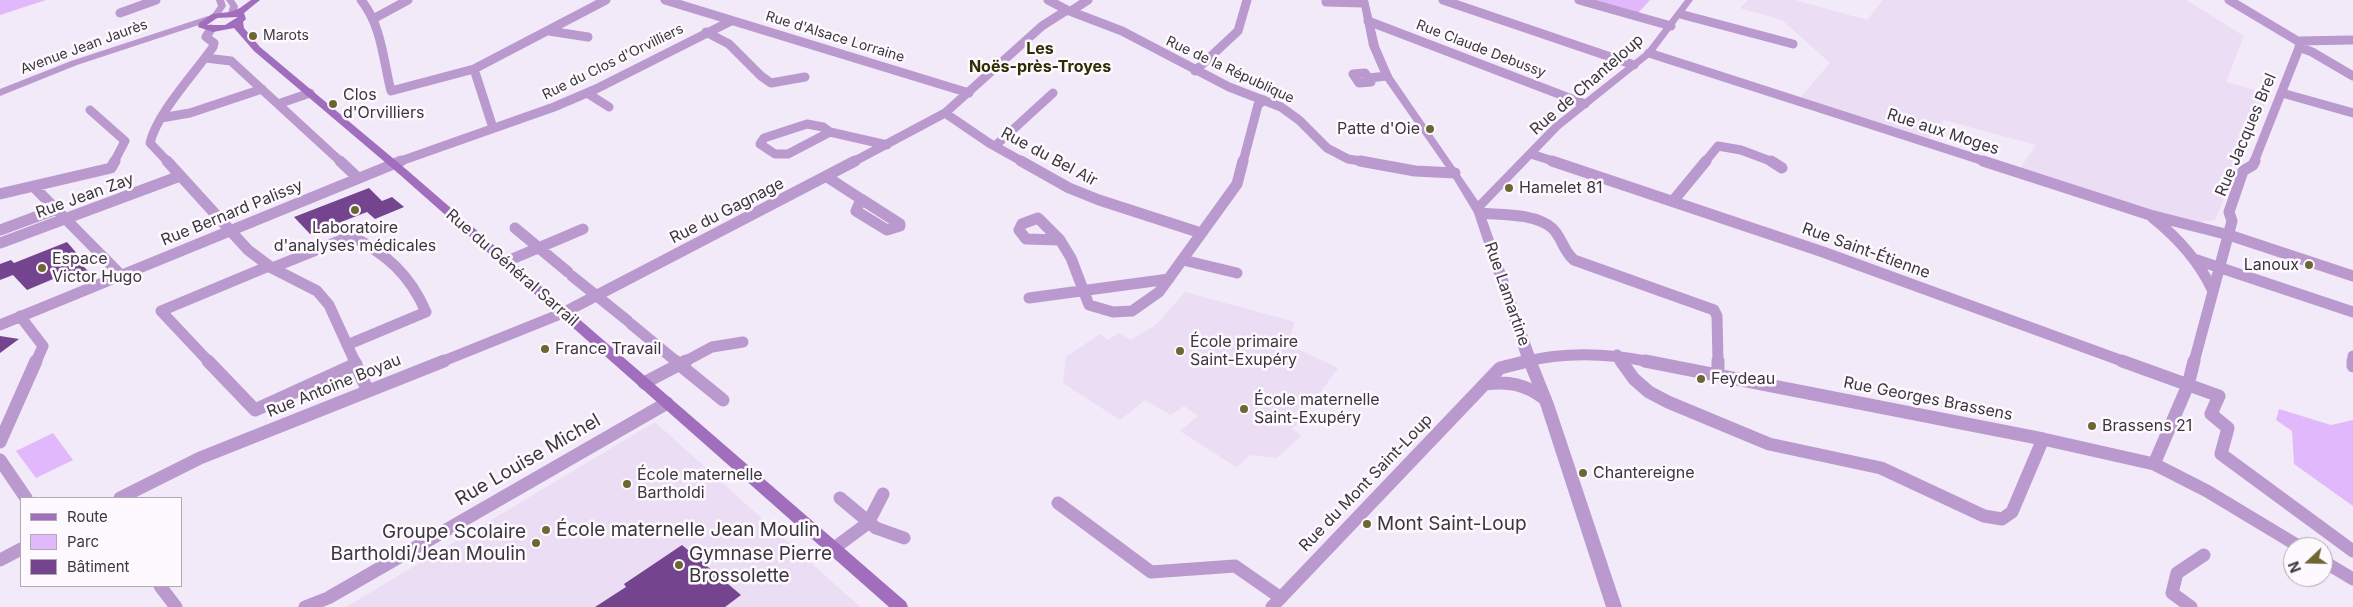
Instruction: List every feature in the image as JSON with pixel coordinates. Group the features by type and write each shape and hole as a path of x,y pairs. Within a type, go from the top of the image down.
{"main road":[{"path":"209,23 222,28 256,0"},
{"path":"209,23 237,16 261,0"},
{"name":"Rue du Général Sarrail","path":"237,16 238,28 257,49 506,262 900,607"},
{"name":"Rue du Général Sarrail","path":"222,28 257,49"}],"street":[{"path":"120,13 156,0"},
{"path":"220,0 222,6 220,12 209,23 206,37 214,43 206,58 149,137 150,143 248,250 271,267 316,291 329,305 368,391"},
{"name":"Rue du Général Sarrail","path":"230,0 237,16"},
{"path":"361,0 370,8 374,19 391,91 474,69 606,0"},
{"path":"374,19 408,0"},
{"name":"Rue d'Alsace Lorraine","path":"665,0 969,93"},
{"name":"Rue de la République","path":"1048,0 1069,11 1122,31 1195,71 1292,113 1327,148 1348,159 1415,170 1455,173"},
{"path":"949,116 969,93 1042,26 1088,0"},
{"path":"1195,71 1238,31 1247,0"},
{"path":"1326,0 1326,2 1364,1"},
{"path":"1443,0 1634,65"},
{"path":"1579,0 1671,26"},
{"name":"Rue de Chanteloup","path":"1479,211 1556,127 1649,53 1689,0"},
{"path":"2229,0 2353,76"},
{"name":"Rue Lamartine","path":"1364,1 1374,46 1387,76 1455,173 1479,211 1529,359 1546,400 1614,607"},
{"path":"1680,14 1793,44"},
{"name":"Rue du Clos d'Orvilliers","path":"393,164 554,107 587,93 731,21"},
{"name":"Rue Claude Debussy","path":"1368,21 1585,104"},
{"name":"Avenue Jean Jaurès","path":"0,93 74,63 179,28 209,23"},
{"path":"549,31 588,37"},
{"path":"706,32 729,44 761,76 771,83 806,77"},
{"path":"2298,44 2353,40"},
{"name":"Rue Jacques Brel","path":"2154,464 2188,385 2212,289 2229,235 2232,221 2230,212 2243,171 2253,165 2282,94 2298,44"},
{"name":"Rue aux Moges","path":"1649,53 2150,215 2229,235 2353,276"},
{"path":"206,58 231,61 358,178"},
{"path":"474,69 493,128"},
{"path":"1369,78 1387,76"},
{"path":"162,118 190,114 262,89"},
{"path":"278,104 310,93"},
{"path":"587,93 609,107"},
{"path":"995,146 1053,93"},
{"path":"2282,94 2353,113"},
{"path":"1061,240 1070,252 1089,305 1113,312 1132,311 1159,292 1237,184 1255,114 1258,105 1264,100"},
{"path":"0,194 111,168 125,142 90,110"},
{"name":"Rue du Bel Air","path":"949,116 995,146 1070,188 1099,200 1202,234"},
{"name":"Rue du Gagnage","path":"563,313 904,136 949,116"},
{"path":"830,132 788,154 775,154 760,144 764,138 807,124 823,125 830,132 887,145"},
{"path":"1672,201 1718,146 1723,145 1740,150 1777,163 1782,168"},
{"name":"Rue Saint-Étienne","path":"1531,154 1823,252 2219,396 2211,414 2228,428 2221,454 2353,551"},
{"name":"Rue Bernard Palissy","path":"0,325 393,164"},
{"name":"Rue Jean Zay","path":"0,243 180,176"},
{"path":"827,176 861,198"},
{"path":"34,186 122,275"},
{"name":"Rue Jean Zay","path":"0,230 57,209"},
{"path":"1479,211 1528,219 1544,224 1552,228 1566,254 1574,260 1714,310 1717,316 1718,375"},
{"path":"2150,215 2178,238 2198,260 2212,289"},
{"path":"515,228 678,365 723,400"},
{"path":"506,262 583,229"},
{"path":"347,345 426,312 417,289 403,271 370,245 350,236 161,310 255,410 356,364"},
{"path":"1183,260 1237,273"},
{"path":"2198,260 2353,312"},
{"path":"1029,298 1169,279"},
{"name":"Rue Antoine Boyau","path":"122,497 200,458 563,313"},
{"path":"0,442 4,425 43,346 20,316"},
{"path":"644,383 712,347 743,342"},
{"name":"Rue Georges Brassens","path":"1529,359 1590,352 1617,355 2043,439 2154,464 2207,492 2283,537"},
{"path":"1617,355 1634,379 1649,392 1668,402 1769,444 1881,468 1984,516 2002,518 2012,512 2043,439"},
{"path":"2353,356 2353,366"},
{"name":"Rue du Mont Saint-Loup","path":"1276,603 1500,368 1529,359"},
{"path":"1485,384 1504,381 1520,383 1531,388 1546,400"},
{"name":"Rue Louise Michel","path":"305,607 328,598 666,403"},
{"path":"0,460 25,497"},
{"path":"834,549 868,523 883,494"},
{"path":"840,498 868,523 883,533 904,538"},
{"path":"1058,503 1151,572 1235,566 1276,603"},
{"path":"0,560 20,550"},
{"path":"2191,607 2172,593 2177,573 2204,555"},
{"path":"2333,567 2353,579"},
{"path":"161,587 176,607"}],"shaded area":[{"path":"1748,0 1795,0 1867,20 1883,0 2186,0 2244,36 2226,82 2269,94 2215,220 2195,223 2019,170 2036,145 1944,120 1929,138 1800,98 1830,63 1782,20 1740,8"},
{"name":"École primaire Saint-Exupéry","path":"1185,292 1295,322 1287,344 1338,368 1317,397 1293,414 1302,420 1291,429 1302,435 1277,458 1251,455 1236,467 1180,431 1198,416 1184,406 1171,415 1145,400 1120,420 1063,383 1066,357 1100,334 1108,340 1119,333 1131,340 1157,324"},
{"path":"655,422 860,607 346,607"}],"green space":[{"path":"0,0 46,0 0,15"},
{"path":"1589,0 1650,0 1637,14"},
{"path":"2279,409 2331,425 2353,420 2353,506 2294,464 2292,431 2276,420"},
{"path":"53,433 73,460 36,478 16,451"}],"building":[{"name":"Laboratoire d'analyses médicales","path":"369,188 382,201 392,197 404,207 375,219 367,212 310,234 294,217"},
{"name":"Espace Victor Hugo","path":"67,242 86,264 82,265 88,271 69,279 65,274 27,290 13,275 0,280 0,264 11,260 14,263"},
{"path":"0,336 19,339 0,353"},
{"name":"Gymnase Pierre Brossolette","path":"682,545 741,595 725,607 595,607 626,587 624,584"}],"place":[{"name":"Marots","path":"253,36"},
{"name":"Clos d'Orvilliers","path":"333,104"},
{"name":"Patte d'Oie","path":"1430,129"},
{"name":"Hamelet 81","path":"1509,188"},
{"name":"Laboratoire d'analyses médicales","path":"355,210"},
{"name":"Lanoux","path":"2309,265"},
{"name":"Espace Victor Hugo","path":"42,268"},
{"name":"France Travail","path":"545,349"},
{"name":"École primaire Saint-Exupéry","path":"1180,351"},
{"name":"Feydeau","path":"1701,379"},
{"name":"École maternelle Saint-Exupéry","path":"1244,409"},
{"name":"Brassens 21","path":"2092,426"},
{"name":"Chantereigne","path":"1583,473"},
{"name":"École maternelle Bartholdi","path":"627,484"},
{"name":"Mont Saint-Loup","path":"1367,524"},
{"name":"École maternelle Jean Moulin","path":"546,530"},
{"name":"Groupe Scolaire Bartholdi/Jean Moulin","path":"536,543"},
{"name":"Gymnase Pierre Brossolette","path":"679,565"}],"district":[{"name":"Les Noës-près-Troyes","path":"1040,58"}]}
